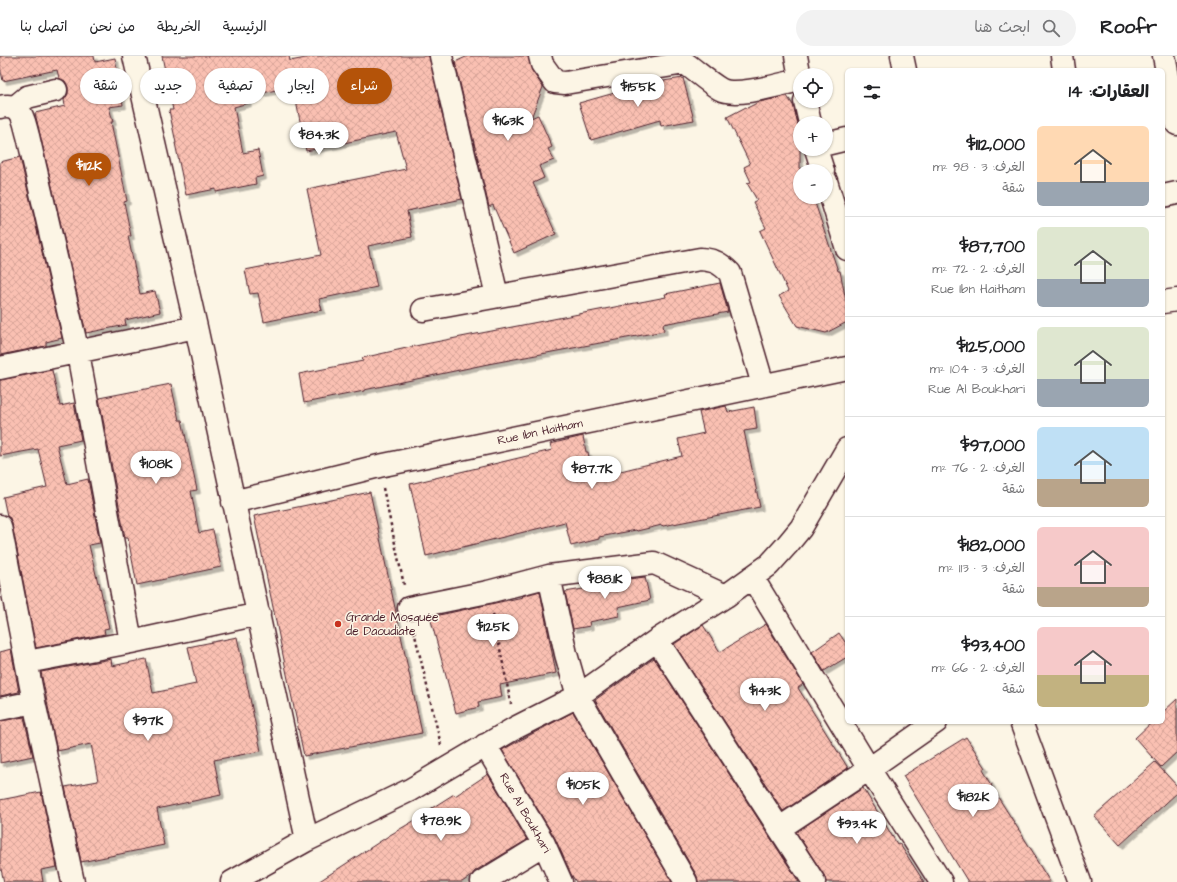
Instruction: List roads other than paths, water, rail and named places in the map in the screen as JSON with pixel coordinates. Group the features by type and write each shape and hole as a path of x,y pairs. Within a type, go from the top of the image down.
{"street":[{"path":"134,56 196,327 307,840"},
{"path":"441,56 497,296"},
{"path":"540,56 542,64 555,82 565,83 684,59 721,89 732,92 744,92 793,81"},
{"path":"796,56 798,68"},
{"path":"902,56 905,68"},
{"path":"1062,56 1064,68"},
{"path":"1164,56 1168,95 1177,124"},
{"path":"8,107 27,97 56,90"},
{"path":"8,107 21,112 28,136 78,353 131,642"},
{"path":"833,142 845,139"},
{"path":"1165,196 1177,193"},
{"path":"833,204 845,243"},
{"path":"423,310 700,259 710,260 721,264 730,273 763,385"},
{"path":"1165,302 1177,300"},
{"path":"0,368 78,353 196,327"},
{"name":"Rue Ibn Haitham","path":"234,502 378,466 845,368"},
{"path":"232,882 307,840 410,790 515,728 578,696 657,640 726,596 769,565 787,545 801,528 845,452"},
{"path":"0,526 34,702 73,882"},
{"path":"409,608 488,592 549,576 654,563 726,596"},
{"path":"549,576 566,654 578,696 686,882"},
{"path":"752,577 869,769 941,882"},
{"path":"27,662 131,642 259,614"},
{"path":"657,640 814,882"},
{"path":"0,709 34,702"},
{"path":"780,828 933,724"},
{"path":"1022,724 1080,882"},
{"name":"Rue Al Boukhari","path":"485,745 544,844 561,882"},
{"path":"482,882 544,844"}],"place":[{"name":"Grande Mosquée de Daoudiate","path":"338,624"}]}
